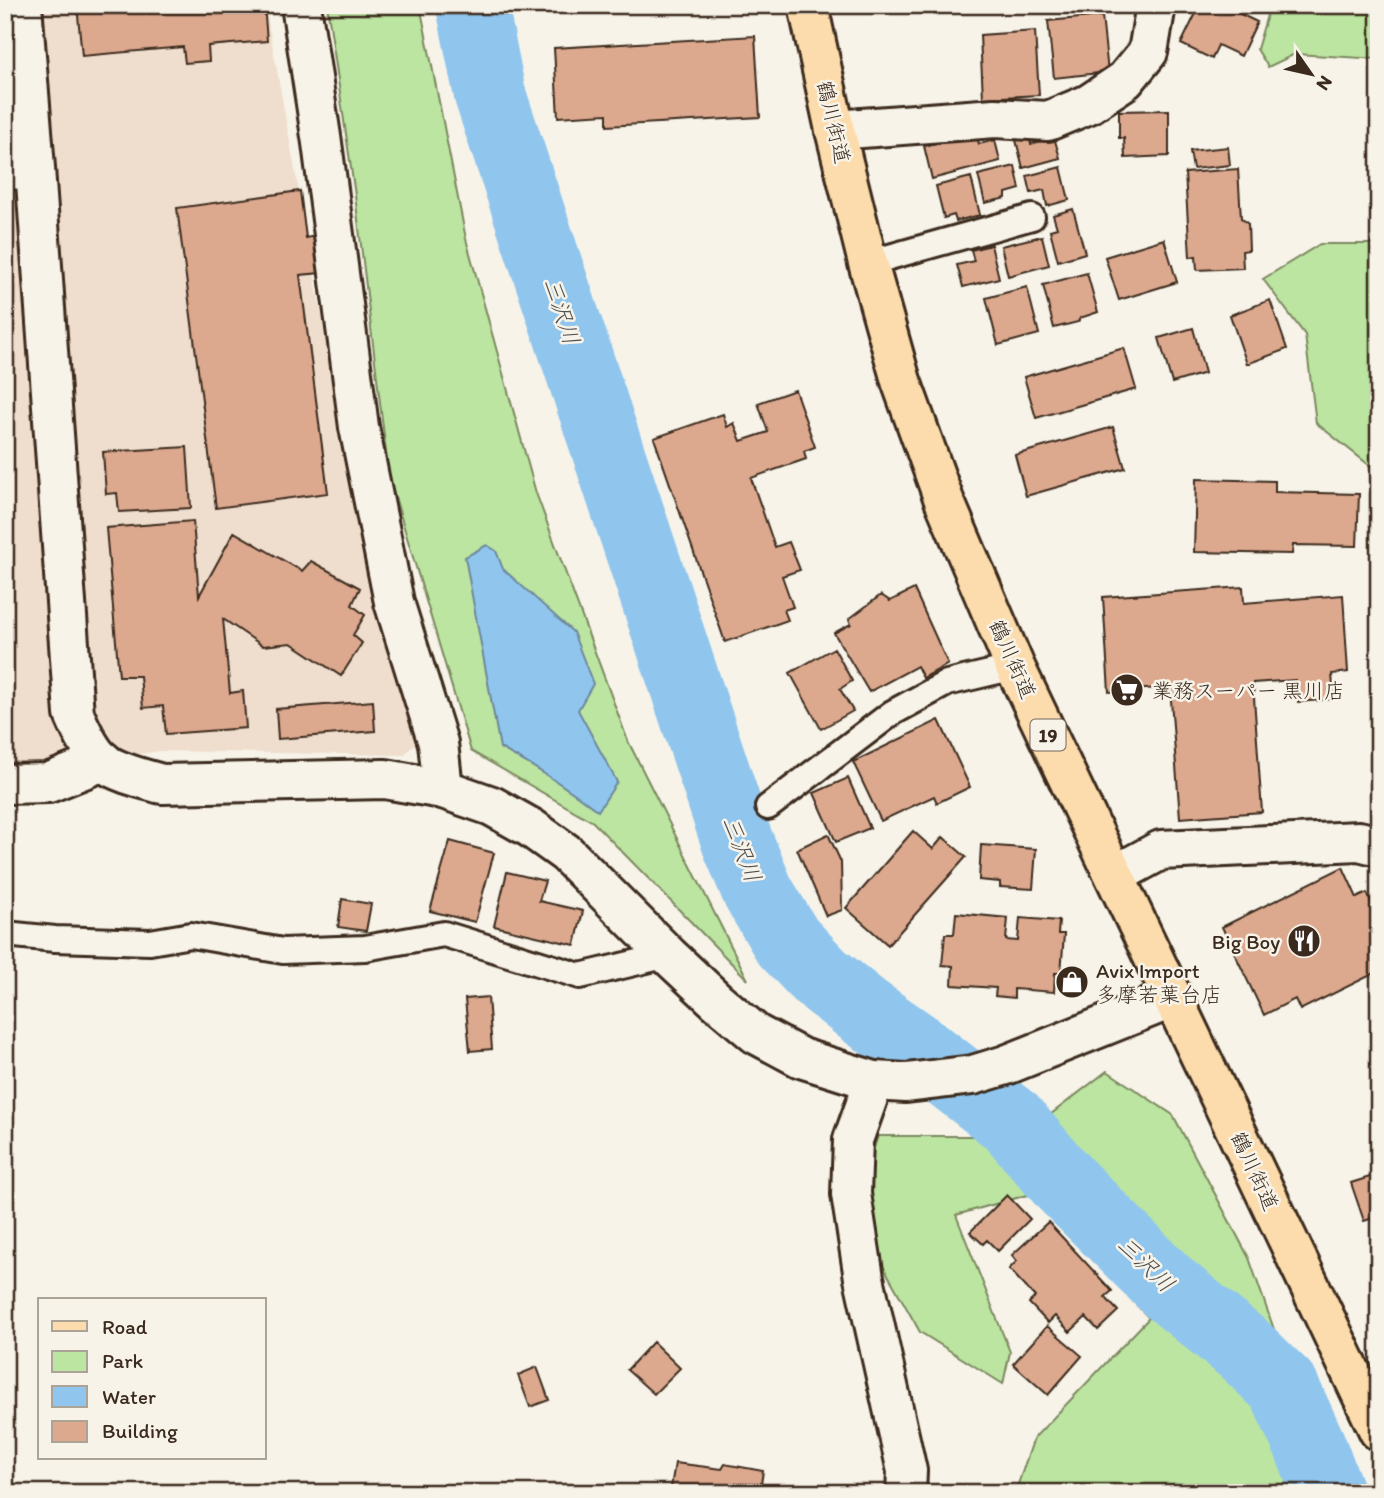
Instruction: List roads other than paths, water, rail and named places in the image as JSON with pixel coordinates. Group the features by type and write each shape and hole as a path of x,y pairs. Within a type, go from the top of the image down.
{"main road":[{"name":"鶴川街道","path":"808,5 868,263 901,381 944,500 1015,667 1379,1431"}],"street":[{"path":"22,5 20,169 74,713 84,736 103,761 133,777 162,784 385,779 443,789 492,806 531,828 566,853 668,955 756,1034 801,1058 883,1082 906,1083 973,1075 1006,1065 1173,998"},
{"path":"302,5 359,427 394,601 438,743 443,789"},
{"path":"835,130 995,118 1048,121 1089,104 1125,80 1148,52 1156,5"},
{"path":"5,784 48,783 103,761"},
{"path":"1115,875 1161,850 1359,841 1379,846"},
{"path":"883,1082 853,1140 851,1194 864,1278 907,1471 906,1493"}],"lane":[{"path":"868,263 1032,217"},
{"path":"768,807 892,713 947,683 1015,667"},
{"path":"5,934 150,943 191,934 283,951 365,948 444,934 580,976 668,955"}],"water":[{"path":"487,545 496,551 503,569 573,632 593,684 578,710 617,782 598,811 550,777 500,748 465,557"}],"waterway":[{"name":"三沢川","path":"472,5 490,95 737,841 758,892 787,941 820,976 1012,1122 1064,1183 1169,1288 1245,1350 1283,1387 1328,1493"}],"place":[{"name":"業務スーパー 黒川店","path":"1127,690"},
{"name":"Big Boy","path":"1304,941"},
{"name":"Avix Import 多摩若葉台店","path":"1072,982"}]}
